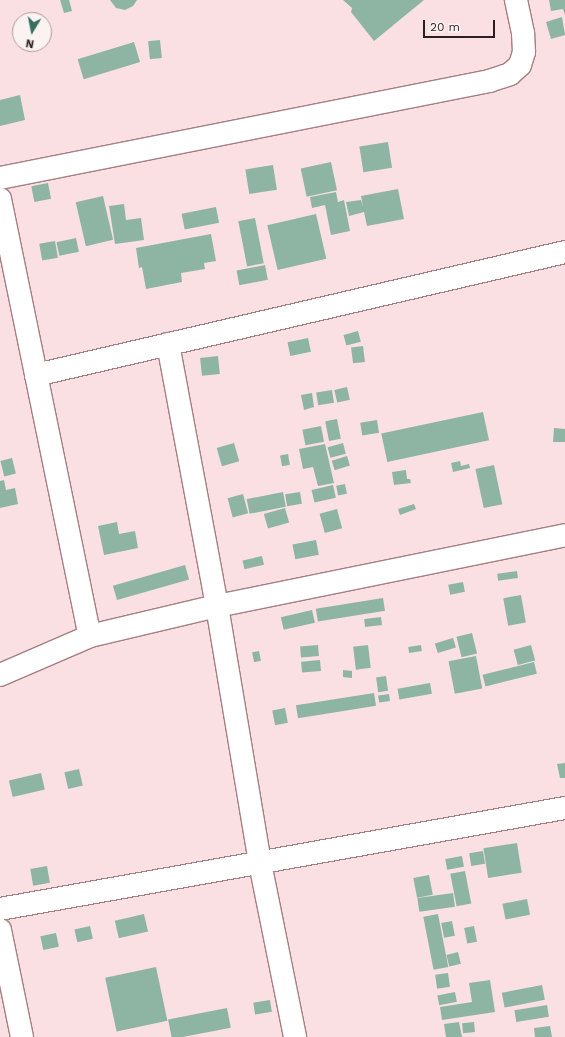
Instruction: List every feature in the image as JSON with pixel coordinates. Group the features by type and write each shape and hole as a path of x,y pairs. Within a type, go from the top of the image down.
{"street":[{"path":"0,178 489,81 510,74 520,65 524,52 523,33 516,0"},
{"path":"0,199 90,636"},
{"path":"36,376 565,252"},
{"path":"168,344 217,606 260,863 295,1037"},
{"path":"0,675 90,636 217,606 565,535"},
{"path":"0,908 565,808"},
{"path":"0,930 22,1037"}],"building":[{"path":"60,0 69,0 72,11 64,13"},
{"path":"110,0 137,0 133,6 125,10 116,8"},
{"path":"343,0 424,0 374,41 351,12 352,8"},
{"path":"549,0 565,0 565,15 563,9 551,11"},
{"path":"562,17 565,35 551,39 546,22"},
{"path":"160,40 162,58 150,59 148,41"},
{"path":"134,42 140,62 84,79 78,59"},
{"path":"20,95 25,120 0,126 0,100"},
{"path":"388,142 392,168 363,172 359,147"},
{"path":"331,162 337,190 307,197 301,168"},
{"path":"273,165 277,190 249,194 245,169"},
{"path":"48,183 51,199 34,202 31,186"},
{"path":"398,189 404,219 367,226 364,212 349,216 346,202 361,200 363,207 361,196"},
{"path":"336,192 338,202 344,200 350,231 331,235 325,205 312,208 310,197"},
{"path":"103,196 113,240 86,246 76,202"},
{"path":"124,204 126,220 141,218 144,240 115,244 109,206"},
{"path":"216,207 219,223 185,229 182,214"},
{"path":"316,214 326,259 278,270 267,225"},
{"path":"255,218 264,263 247,266 238,221"},
{"path":"211,234 216,261 204,263 205,269 181,273 182,282 146,289 142,267 139,268 136,248"},
{"path":"76,238 79,252 59,256 56,242"},
{"path":"55,241 58,258 42,261 39,244"},
{"path":"265,265 268,280 239,285 237,271"},
{"path":"358,331 361,342 346,346 344,335"},
{"path":"308,338 311,352 290,356 287,342"},
{"path":"363,346 365,362 353,363 351,347"},
{"path":"218,356 220,374 202,376 200,358"},
{"path":"347,387 350,400 337,403 334,390"},
{"path":"332,390 334,403 318,405 316,393"},
{"path":"312,393 314,407 304,410 301,395"},
{"path":"483,412 489,440 387,462 381,434"},
{"path":"337,419 341,439 329,441 325,421"},
{"path":"377,420 379,433 362,435 360,423"},
{"path":"321,426 324,442 305,445 302,430"},
{"path":"554,428 565,429 565,442 553,442"},
{"path":"234,443 239,461 222,466 217,448"},
{"path":"343,443 346,454 330,458 328,447"},
{"path":"325,444 334,483 318,486 313,467 303,469 299,449"},
{"path":"288,454 290,465 282,466 280,455"},
{"path":"347,456 350,466 335,470 332,461"},
{"path":"12,458 16,474 4,476 0,461"},
{"path":"460,461 461,466 469,464 470,468 453,472 451,463"},
{"path":"494,465 502,504 484,508 475,469"},
{"path":"406,470 407,479 410,479 411,483 394,485 392,472"},
{"path":"4,480 6,490 15,488 18,504 0,508 0,481"},
{"path":"345,484 347,494 338,496 336,486"},
{"path":"333,485 336,498 314,503 312,490"},
{"path":"283,492 286,507 250,514 247,499"},
{"path":"300,492 302,504 287,506 285,494"},
{"path":"243,494 248,513 233,517 228,498"},
{"path":"414,504 416,509 400,515 398,509"},
{"path":"285,508 289,522 268,528 264,514"},
{"path":"337,509 342,528 325,533 320,514"},
{"path":"117,522 119,534 135,531 138,548 104,555 98,526"},
{"path":"316,540 319,555 295,559 292,545"},
{"path":"262,556 264,565 245,569 243,560"},
{"path":"185,565 189,579 117,600 113,586"},
{"path":"517,571 518,578 498,581 497,574"},
{"path":"463,582 465,592 450,595 448,585"},
{"path":"521,595 526,623 508,626 503,598"},
{"path":"383,598 385,611 318,621 316,609"},
{"path":"312,610 315,623 284,630 281,617"},
{"path":"381,617 382,625 365,627 364,619"},
{"path":"472,633 477,653 462,657 456,637"},
{"path":"453,638 456,648 438,653 435,644"},
{"path":"318,645 319,656 301,658 300,647"},
{"path":"368,645 371,668 356,670 353,647"},
{"path":"421,645 422,651 409,653 408,647"},
{"path":"531,645 535,660 518,665 514,650"},
{"path":"259,651 261,661 254,662 252,652"},
{"path":"476,656 482,688 455,694 449,661"},
{"path":"320,660 321,671 302,673 301,662"},
{"path":"534,662 537,674 485,686 483,675"},
{"path":"343,670 352,671 352,678 343,677"},
{"path":"386,676 388,691 378,692 376,677"},
{"path":"430,683 432,694 399,700 398,689"},
{"path":"374,693 376,706 298,718 296,705"},
{"path":"389,694 390,701 379,702 378,696"},
{"path":"285,708 288,723 275,725 272,710"},
{"path":"565,763 565,778 560,778 557,764"},
{"path":"79,769 83,786 68,789 64,772"},
{"path":"41,773 45,790 13,797 9,780"},
{"path":"517,843 522,873 488,878 483,848"},
{"path":"483,851 485,864 471,866 469,853"},
{"path":"462,856 464,867 447,870 445,859"},
{"path":"47,866 50,883 33,886 30,869"},
{"path":"465,871 471,903 457,906 450,874"},
{"path":"429,875 433,895 417,898 413,878"},
{"path":"453,893 455,907 419,912 417,898"},
{"path":"527,899 530,915 506,919 502,904"},
{"path":"144,914 148,932 119,938 115,921"},
{"path":"438,914 448,967 434,970 423,917"},
{"path":"452,921 455,936 444,938 441,923"},
{"path":"90,926 93,939 77,942 74,930"},
{"path":"474,926 477,942 467,944 464,928"},
{"path":"56,933 59,947 43,950 40,936"},
{"path":"458,952 461,964 449,967 446,955"},
{"path":"156,967 167,1021 117,1032 105,978"},
{"path":"448,973 450,987 437,989 435,975"},
{"path":"490,980 495,1012 442,1020 440,1007 472,1002 469,983"},
{"path":"542,985 545,1000 505,1008 502,993"},
{"path":"455,992 457,1002 439,1005 437,995"},
{"path":"270,1000 272,1012 255,1015 253,1003"},
{"path":"547,1005 549,1017 516,1022 514,1010"},
{"path":"227,1008 231,1028 183,1037 172,1037 168,1019"},
{"path":"459,1022 462,1037 446,1037 444,1024"},
{"path":"474,1022 475,1032 463,1033 462,1023"},
{"path":"550,1026 552,1037 535,1037 534,1028"}]}
